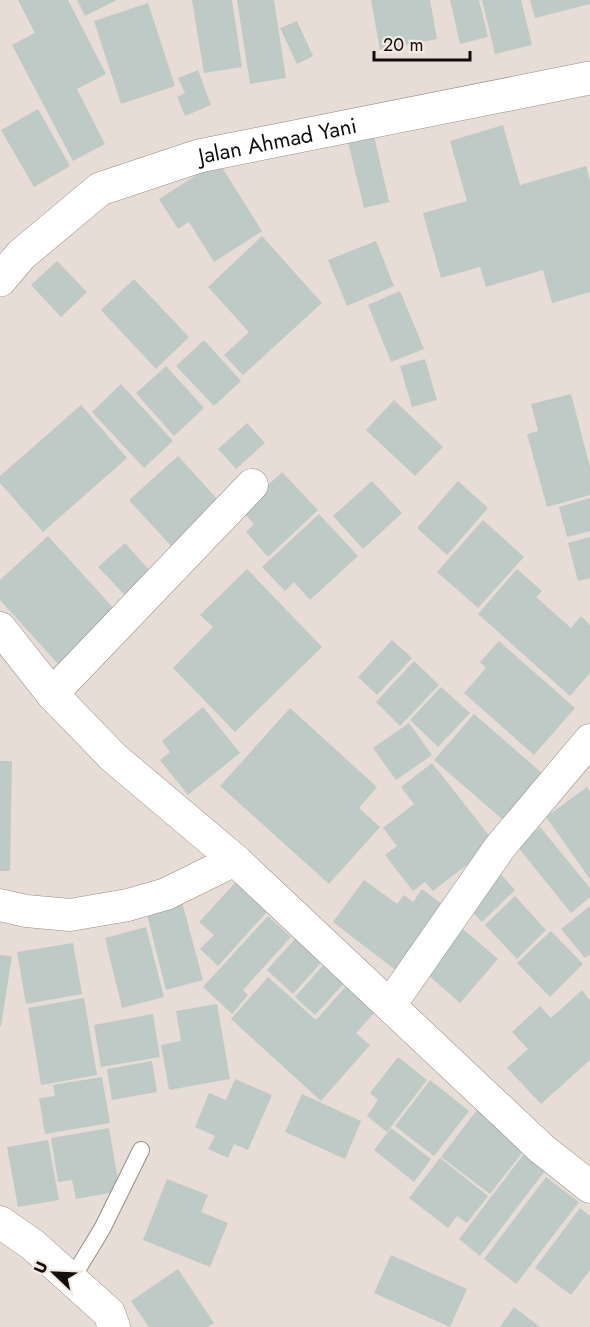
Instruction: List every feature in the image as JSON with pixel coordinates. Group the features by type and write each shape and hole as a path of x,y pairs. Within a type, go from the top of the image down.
{"street":[{"name":"Jalan Ahmad Yani","path":"0,280 21,255 100,189 199,156 590,78"},
{"path":"52,694 252,485"},
{"path":"0,628 52,694 113,757 236,861 542,1149 590,1187"},
{"path":"390,1005 500,847 590,740"},
{"path":"0,905 26,911 70,915 128,905 166,894 236,861"},
{"path":"0,1222 33,1245 109,1314 114,1327"}],"lane":[{"path":"71,1280 102,1229 141,1150"}],"building":[{"path":"18,0 68,0 106,74 77,89 105,144 73,161 12,45 35,33"},
{"path":"77,0 117,0 85,16"},
{"path":"192,0 232,0 242,67 204,73"},
{"path":"237,0 274,0 286,78 250,84"},
{"path":"371,0 430,0 437,39 380,50"},
{"path":"450,0 479,0 488,37 460,44"},
{"path":"482,0 521,0 532,45 495,54"},
{"path":"530,0 590,0 590,4 535,18"},
{"path":"148,3 175,86 121,104 94,21"},
{"path":"297,21 313,56 297,64 280,28"},
{"path":"198,70 211,105 185,116 177,97 185,93 178,78"},
{"path":"38,109 70,166 34,187 1,130"},
{"path":"503,125 520,185 586,166 590,181 590,292 552,303 543,270 486,287 480,267 441,278 423,213 467,201 450,141"},
{"path":"373,131 389,202 364,208 347,138"},
{"path":"218,161 262,231 214,262 189,222 178,229 159,199"},
{"path":"262,236 322,303 243,375 224,355 249,332 208,287"},
{"path":"376,241 394,286 347,306 328,260"},
{"path":"57,261 87,292 61,317 31,285"},
{"path":"134,279 189,337 156,369 101,310"},
{"path":"400,291 424,349 391,362 368,305"},
{"path":"204,340 241,381 214,406 176,366"},
{"path":"425,359 437,400 412,407 400,366"},
{"path":"166,366 204,408 174,436 136,393"},
{"path":"121,384 173,441 144,468 92,412"},
{"path":"571,394 590,467 590,495 547,507 527,434 538,431 531,404"},
{"path":"394,400 443,447 415,476 366,430"},
{"path":"81,405 127,458 43,532 0,483 0,476"},
{"path":"247,423 265,443 236,469 218,449"},
{"path":"178,456 219,501 171,546 129,500"},
{"path":"282,472 318,510 268,557 246,532 254,524 241,510"},
{"path":"372,481 402,513 363,549 333,516"},
{"path":"458,481 488,508 447,555 417,528"},
{"path":"590,498 590,531 567,537 559,507"},
{"path":"319,514 358,556 310,600 294,582 285,591 262,567"},
{"path":"483,520 524,557 478,608 437,572"},
{"path":"48,536 117,612 59,665 0,600 0,580"},
{"path":"590,537 590,578 578,581 568,543"},
{"path":"125,543 150,571 124,594 98,567"},
{"path":"247,569 322,647 235,732 173,668 213,627 200,615"},
{"path":"517,569 542,591 536,597 571,628 581,616 590,625 590,673 570,696 478,614"},
{"path":"392,640 412,658 377,695 358,677"},
{"path":"499,641 575,708 534,755 464,693 486,668 480,662"},
{"path":"414,661 439,685 400,726 376,702"},
{"path":"441,687 470,713 438,747 410,720"},
{"path":"203,707 240,753 188,795 160,760 170,752 162,741"},
{"path":"290,708 377,787 359,808 380,827 329,884 220,786"},
{"path":"474,714 550,780 510,826 434,760"},
{"path":"409,723 432,755 396,780 373,748"},
{"path":"0,761 12,761 10,871 0,871"},
{"path":"432,763 495,843 433,891 425,882 413,891 385,855 397,846 383,828 414,804 401,787"},
{"path":"587,787 590,792 590,879 546,817"},
{"path":"540,827 590,888 590,897 571,913 517,846"},
{"path":"499,872 515,890 482,922 465,904"},
{"path":"364,880 397,904 404,895 413,902 422,889 446,907 398,972 333,922"},
{"path":"235,883 267,912 218,966 200,949 214,935 199,922"},
{"path":"515,896 546,930 517,959 485,925"},
{"path":"182,902 203,980 166,990 146,911"},
{"path":"590,906 590,954 585,958 561,929"},
{"path":"268,916 291,937 243,990 248,995 232,1014 203,987"},
{"path":"457,924 498,959 460,1003 420,968"},
{"path":"146,927 164,997 122,1008 105,938"},
{"path":"302,931 328,955 293,994 267,970"},
{"path":"551,931 583,964 550,997 517,963"},
{"path":"73,943 82,994 26,1004 17,952"},
{"path":"0,955 12,956 1,1026 0,1026"},
{"path":"326,962 347,980 315,1015 295,997"},
{"path":"268,977 316,1020 348,984 377,1010 356,1033 370,1045 321,1101 231,1019"},
{"path":"582,990 590,1000 590,1060 541,1104 507,1068 528,1049 512,1032 540,1006 551,1018"},
{"path":"84,998 97,1075 41,1085 28,1008"},
{"path":"217,1004 230,1079 169,1090 161,1045 181,1041 176,1011"},
{"path":"153,1014 160,1057 101,1067 94,1025"},
{"path":"398,1057 427,1080 387,1132 367,1116 378,1100 370,1093"},
{"path":"152,1061 157,1092 112,1100 107,1069"},
{"path":"102,1077 110,1123 45,1134 39,1098 55,1096 53,1085"},
{"path":"235,1079 272,1095 248,1150 234,1144 228,1158 208,1149 215,1136 195,1127 209,1093 226,1100"},
{"path":"430,1080 469,1111 434,1156 395,1126"},
{"path":"302,1094 361,1121 345,1159 285,1132"},
{"path":"480,1106 529,1144 490,1194 441,1157"},
{"path":"109,1128 120,1191 76,1199 72,1180 58,1182 51,1138"},
{"path":"391,1128 431,1159 414,1182 374,1150"},
{"path":"48,1140 59,1200 18,1207 7,1147"},
{"path":"527,1150 548,1167 480,1256 459,1239"},
{"path":"440,1158 488,1196 467,1223 457,1216 448,1228 409,1198"},
{"path":"546,1177 579,1202 516,1284 484,1259"},
{"path":"167,1179 208,1195 201,1212 228,1223 210,1267 143,1240"},
{"path":"580,1208 590,1216 590,1270 571,1295 535,1268"},
{"path":"391,1255 467,1289 450,1327 374,1293"},
{"path":"178,1269 214,1323 207,1327 149,1327 131,1301"},
{"path":"514,1307 540,1327 500,1327"}]}
